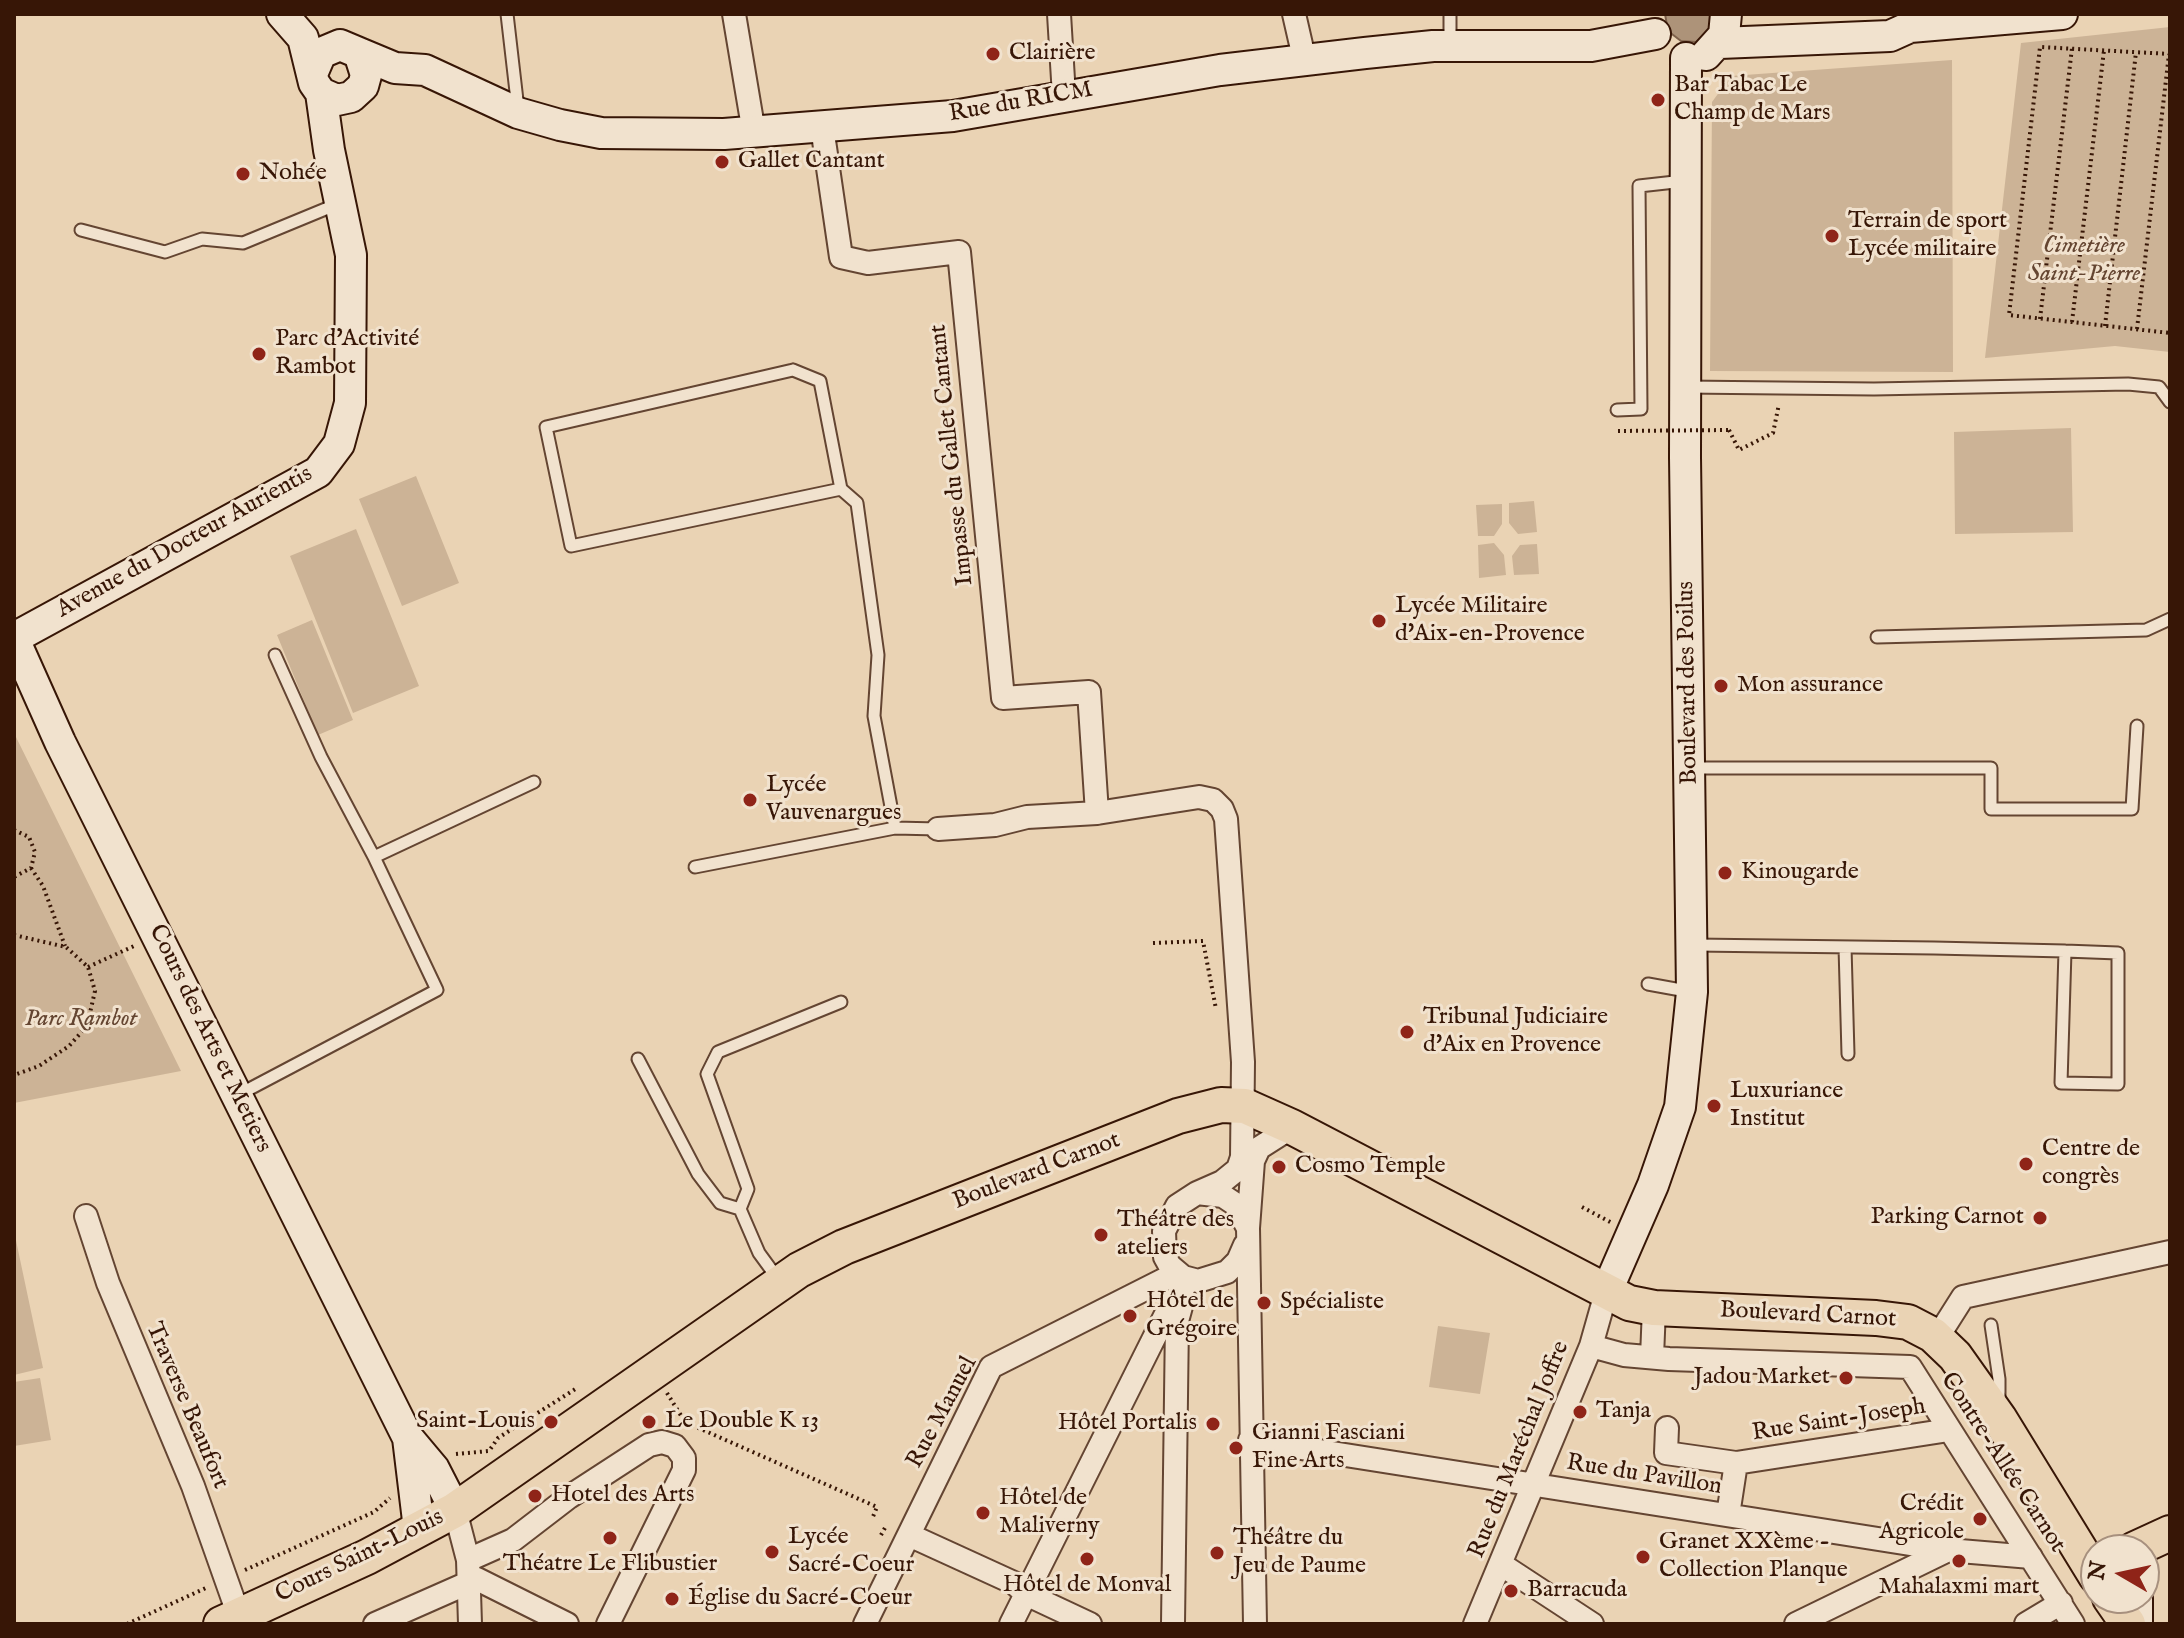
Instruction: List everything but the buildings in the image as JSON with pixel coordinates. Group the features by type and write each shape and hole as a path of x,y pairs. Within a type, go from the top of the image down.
{"main road":[{"path":"1655,24 1667,50 1686,58 1705,55 1720,43 1727,25 1726,14"},
{"path":"1720,43 1890,36 1897,20 2062,14"},
{"name":"Rue du RICM","path":"288,20 395,68 425,70 518,113 601,133 754,133 953,116 1220,70 1450,46 1591,46 1655,24"},
{"name":"Avenue du Docteur Aurientis","path":"14,638 318,472 339,444 350,403 351,255 317,83 303,38 288,20"},
{"path":"329,150 342,113 360,90 366,69 350,49 321,53 314,61 317,83 337,100 360,90 395,68"},
{"name":"Boulevard des Poilus","path":"1606,1293 1653,1185 1680,1107 1692,992 1685,387 1686,58"},
{"name":"Cours des Arts et Metiers","path":"14,638 60,742 408,1438 419,1529"},
{"name":"Boulevard Carnot","path":"455,1510 781,1282 844,1247 1197,1109 1245,1106 1292,1127 1629,1303 1654,1308 1908,1322 1937,1338 1955,1356 2080,1543"},
{"name":"Cours des Arts et Metiers","path":"408,1438 422,1451 455,1510"},
{"name":"Cours Saint-Louis","path":"230,1620 455,1510"}],"street":[{"path":"734,14 754,133"},
{"path":"1059,14 1064,96"},
{"path":"1294,14 1305,62"},
{"name":"Impasse du Gallet Cantant","path":"822,127 841,257 868,263 959,252 1003,698 1089,692 1097,813"},
{"path":"938,829 1097,813 1199,797 1213,800 1222,809 1226,819 1245,1106 1238,1169 1222,1182 1197,1193 1177,1206 1164,1231 1165,1257 1183,1276 1213,1279 1227,1272 1238,1261 1248,1235 1235,1204 1223,1196 1197,1193"},
{"path":"1255,1624 1246,1277 1253,1161 1259,1148 1292,1127"},
{"name":"Traverse Beaufort","path":"86,1216 108,1283 193,1486 230,1620"},
{"path":"1937,1338 1963,1297 2170,1252"},
{"path":"1011,1624 1183,1276"},
{"path":"1173,1624 1177,1321 1183,1276"},
{"name":"Rue Manuel","path":"865,1624 991,1367 1183,1276"},
{"name":"Rue du Maréchal Joffre","path":"1475,1624 1591,1346 1606,1293"},
{"path":"1591,1346 1624,1355 1652,1357 1654,1308"},
{"name":"Contre-Allée Carnot","path":"1652,1357 1910,1367 2073,1624"},
{"name":"Rue Saint-Joseph","path":"1667,1428 1666,1453 1736,1463 1949,1430"},
{"name":"Rue du Pavillon","path":"1250,1440 1948,1550 2031,1557"},
{"path":"375,1624 468,1570 649,1445 662,1442 675,1446 684,1458 684,1470 608,1624"},
{"name":"Rue Saint-Joseph","path":"1728,1515 1736,1463"},
{"path":"455,1510 468,1570 470,1624"},
{"path":"909,1535 1014,1583 1026,1594 1090,1624"},
{"path":"1796,1624 1948,1550"},
{"path":"1502,1565 1592,1624"},
{"path":"468,1570 543,1618 567,1624"},
{"path":"2026,1624 2061,1603"}],"lane":[{"path":"507,14 518,113"},
{"path":"1450,14 1450,46"},
{"path":"1617,410 1641,409 1639,186 1685,181"},
{"path":"81,230 165,252 202,239 243,243 340,203"},
{"path":"841,489 571,546 546,427 793,370 820,381 841,489 857,503 878,655 874,716 895,828"},
{"path":"1685,387 1874,389 2128,384 2159,387 2170,402"},
{"path":"1877,637 2146,630 2170,619"},
{"path":"237,1095 437,990 374,857 321,757 275,655"},
{"path":"1691,768 1991,768 1991,809 2132,809 2137,726"},
{"path":"374,857 534,782"},
{"path":"695,867 895,828 938,829"},
{"path":"1693,945 2065,951 2118,953 2118,1084 2061,1083 2065,951"},
{"path":"1845,947 1848,1054"},
{"path":"1648,984 1692,992"},
{"path":"781,1282 765,1264 740,1209 748,1189 707,1074 718,1052 841,1002"},
{"path":"638,1059 698,1174 720,1203 740,1209"},
{"path":"1991,1325 1999,1379 1999,1418"}],"path":[{"path":"2137,329 2170,54 2040,47 2009,315 2170,333"},
{"path":"2040,319 2072,48"},
{"path":"2072,322 2104,50"},
{"path":"2105,326 2136,52"},
{"path":"1618,431 1729,430 1739,450 1773,433 1782,386"},
{"path":"14,830 22,832 33,844 31,868 43,886 66,947 88,967 95,991 87,1026 69,1046 39,1066 14,1075"},
{"path":"14,877 31,868"},
{"path":"14,935 66,947"},
{"path":"88,967 158,935"},
{"path":"1153,943 1203,941 1221,1032 1240,1030"},
{"path":"1582,1207 1632,1233"},
{"path":"452,1454 471,1455 489,1451 498,1438 583,1385"},
{"path":"668,1395 685,1422 877,1507 872,1519"},
{"path":"303,1544 374,1512 386,1504 392,1493"},
{"path":"881,1535 886,1526"}],"green space":[{"name":"Cimetière Saint-Pierre","path":"2170,27 2170,352 2115,346 1985,358 2021,43"},
{"name":"Terrain de sport Lycée militaire","path":"1952,60 1953,372 1710,371 1712,102 1731,76"},
{"path":"2071,428 2073,532 1955,534 1954,432"},
{"path":"416,476 459,583 402,606 359,499"},
{"path":"1534,501 1537,532 1518,534 1509,523 1509,503"},
{"path":"1502,504 1502,524 1494,536 1478,536 1476,505"},
{"path":"356,529 419,686 353,713 290,556"},
{"path":"1494,543 1504,555 1506,575 1479,578 1478,545"},
{"path":"1537,544 1539,574 1514,575 1512,556 1520,545"},
{"path":"312,620 353,720 318,735 277,635"},
{"name":"Parc Rambot","path":"14,733 181,1071 14,1103"},
{"path":"14,1231 43,1368 14,1375"},
{"path":"1438,1326 1490,1333 1480,1394 1429,1387"},
{"path":"40,1378 51,1440 14,1446 14,1382"}],"shaded area":[{"path":"1665,14 1713,14 1712,27 1696,42 1681,41 1668,31"}],"place":[{"name":"Clairière","path":"993,54"},
{"name":"Bar Tabac Le Champ de Mars","path":"1658,100"},
{"name":"Gallet Cantant","path":"722,162"},
{"name":"Nohée","path":"243,174"},
{"name":"Terrain de sport Lycée militaire","path":"1832,236"},
{"name":"Parc d'Activité Rambot","path":"259,354"},
{"name":"Lycée Militaire d'Aix-en-Provence","path":"1379,621"},
{"name":"Mon assurance","path":"1721,686"},
{"name":"Lycée Vauvenargues","path":"750,800"},
{"name":"Kinougarde","path":"1725,873"},
{"name":"Tribunal Judiciaire d'Aix en Provence","path":"1407,1032"},
{"name":"Luxuriance Institut","path":"1714,1106"},
{"name":"Centre de congrès","path":"2026,1164"},
{"name":"Cosmo Temple","path":"1279,1167"},
{"name":"Parking Carnot","path":"2040,1218"},
{"name":"Théâtre des ateliers","path":"1101,1235"},
{"name":"Spécialiste","path":"1264,1303"},
{"name":"Hôtel de Grégoire","path":"1130,1316"},
{"name":"Jadou Market","path":"1846,1378"},
{"name":"Tanja","path":"1580,1412"},
{"name":"Saint-Louis","path":"551,1422"},
{"name":"Le Double K 13","path":"649,1422"},
{"name":"Hôtel Portalis","path":"1213,1424"},
{"name":"Gianni Fasciani Fine Arts","path":"1236,1448"},
{"name":"Hotel des Arts","path":"535,1496"},
{"name":"Hôtel de Maliverny","path":"983,1513"},
{"name":"Crédit Agricole","path":"1980,1519"},
{"name":"Théatre Le Flibustier","path":"610,1538"},
{"name":"Lycée Sacré-Coeur","path":"772,1552"},
{"name":"Théâtre du Jeu de Paume","path":"1217,1553"},
{"name":"Granet XXème - Collection Planque","path":"1643,1557"},
{"name":"Hôtel de Monval","path":"1087,1559"},
{"name":"Mahalaxmi mart","path":"1959,1561"},
{"name":"Barracuda","path":"1511,1591"},
{"name":"Église du Sacré-Coeur","path":"672,1599"}]}
